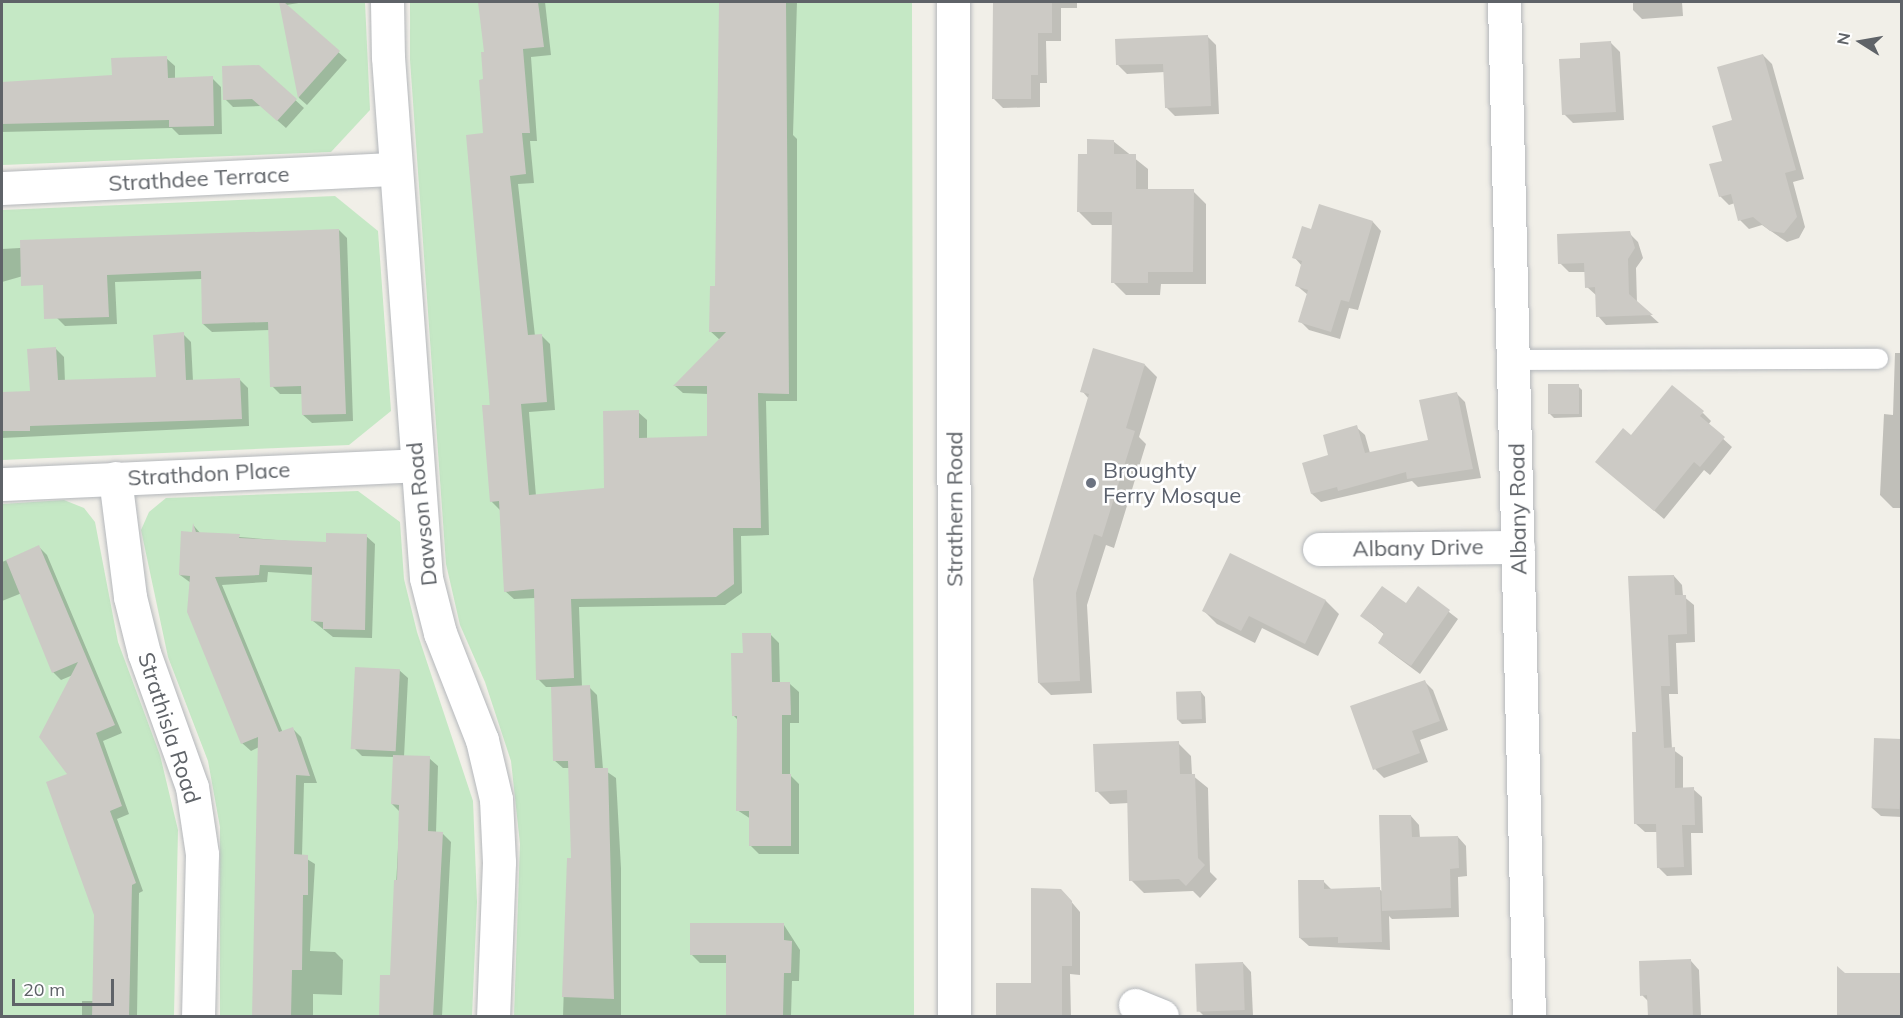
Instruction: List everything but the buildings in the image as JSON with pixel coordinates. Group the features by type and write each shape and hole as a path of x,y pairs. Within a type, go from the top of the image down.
{"street":[{"name":"Dawson Road","path":"387,2 396,170 426,578 440,633 482,740 496,799 499,861 493,1017"},
{"name":"Strathern Road","path":"953,2 954,1017"},
{"name":"Albany Road","path":"1504,2 1516,360 1529,1017"},
{"name":"Strathdee Terrace","path":"2,188 396,170"},
{"name":"Strathdon Place","path":"2,484 417,465"},
{"name":"Strathisla Road","path":"115,478 130,597 144,653 192,787 202,854 198,1017"},
{"name":"Albany Drive","path":"1319,549 1518,548"}],"lane":[{"path":"1516,360 1878,359"}],"green space":[{"path":"2,2 365,2 370,110 331,152 2,165"},
{"path":"410,2 912,2 914,1016 514,1016 520,844 511,761 485,682 460,625 446,564 410,60"},
{"path":"335,196 378,231 391,411 349,445 2,460 2,210"},
{"path":"358,491 400,522 404,579 417,632 473,801 477,902 472,1016 220,1016 220,827 208,761 168,657 141,530 149,512 166,498"},
{"path":"64,500 84,508 95,522 118,642 160,755 178,830 174,1016 2,1016 2,504"}],"place":[{"name":"Broughty Ferry Mosque","path":"1091,483"}]}
